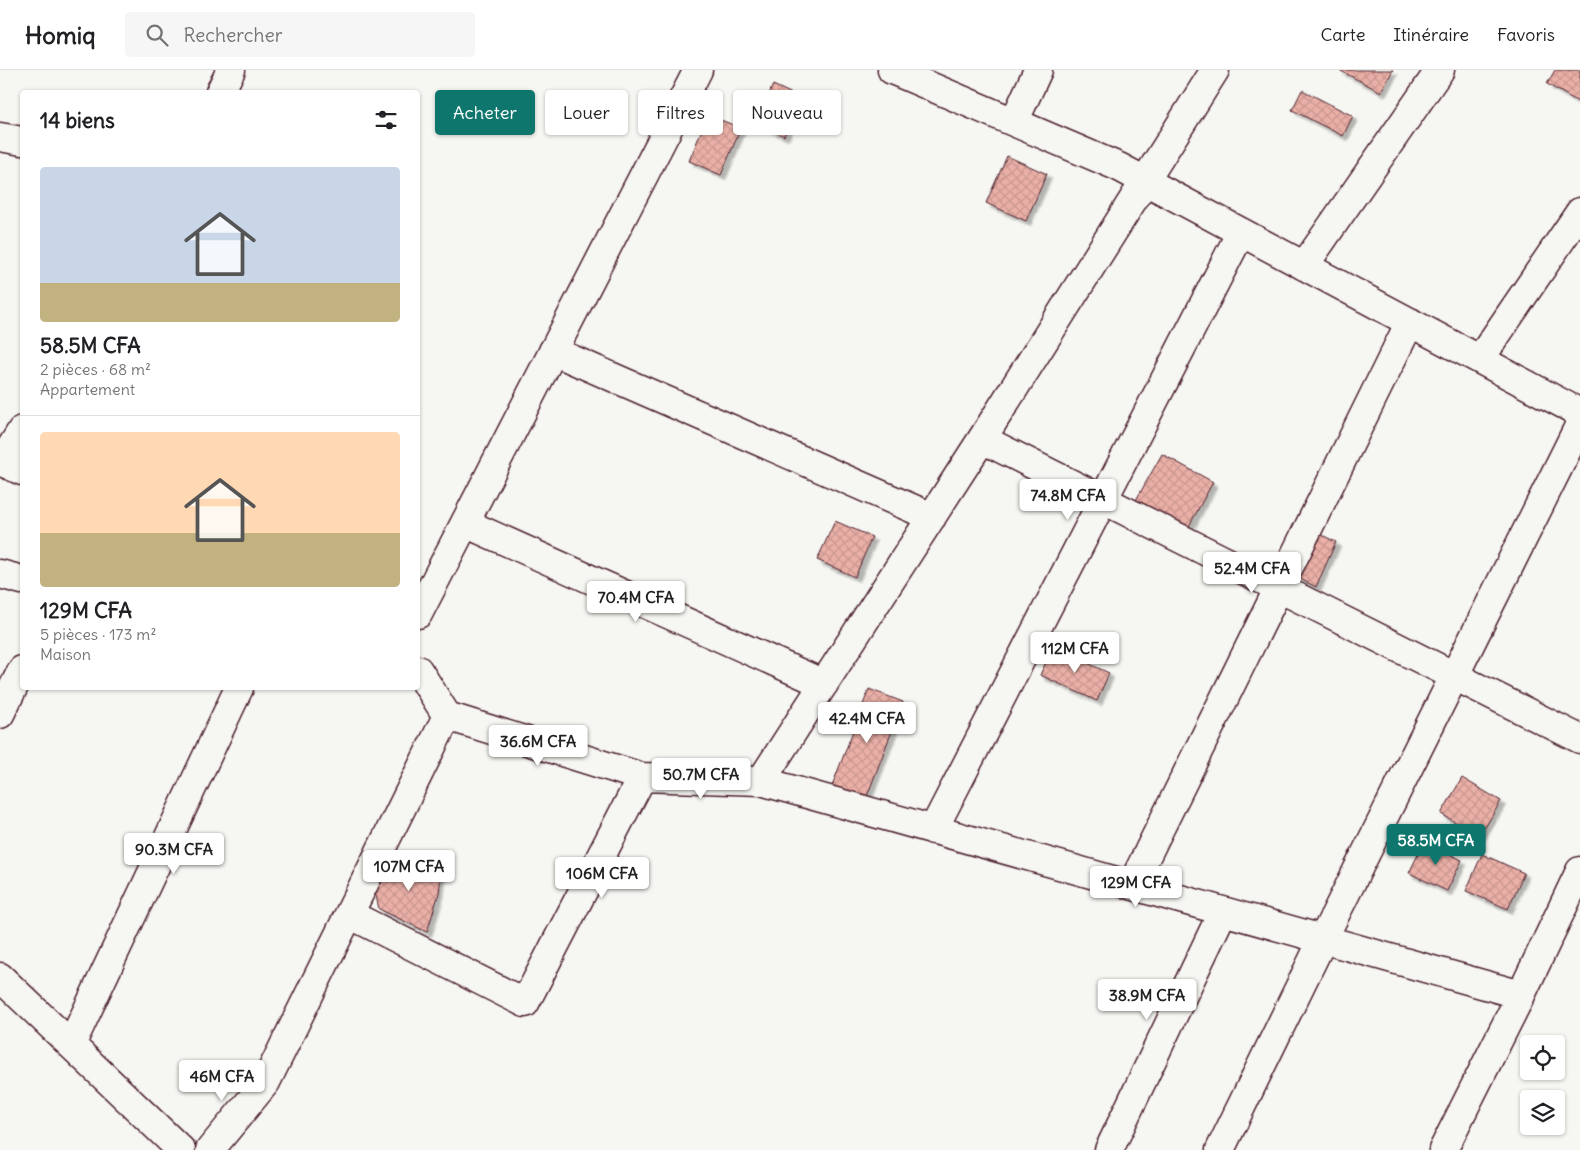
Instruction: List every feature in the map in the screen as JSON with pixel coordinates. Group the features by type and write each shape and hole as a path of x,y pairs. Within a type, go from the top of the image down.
{"street":[{"path":"221,90 231,70"},
{"path":"420,610 698,70"},
{"path":"892,70 1119,167 1580,413"},
{"path":"1014,122 1038,70"},
{"path":"761,781 982,440 1215,70"},
{"path":"1304,266 1440,70"},
{"path":"0,137 20,141"},
{"path":"1480,359 1580,212"},
{"path":"933,830 1241,232"},
{"path":"1132,885 1410,322"},
{"path":"553,351 932,517"},
{"path":"1220,1150 1580,424"},
{"path":"20,433 2,462 20,470"},
{"path":"982,440 1580,738"},
{"path":"464,523 824,684"},
{"path":"0,574 20,579"},
{"path":"420,673 447,716 642,777 761,781 1521,995"},
{"path":"0,713 20,674"},
{"path":"71,1045 239,690"},
{"path":"210,1150 266,1082 447,716"},
{"path":"349,914 525,1003 642,777"},
{"path":"1443,1150 1521,995 1580,871"},
{"path":"1109,1150 1224,911"},
{"path":"0,977 181,1150"}],"building":[{"path":"1339,70 1393,70 1381,92"},
{"path":"1555,70 1580,70 1580,103 1547,84"},
{"path":"773,85 784,90 771,90"},
{"path":"1302,90 1353,116 1343,136 1292,110"},
{"path":"723,121 733,125 733,135 738,135 721,175 689,161 700,135 723,135"},
{"path":"1007,156 1047,174 1026,221 986,203"},
{"path":"1162,454 1213,482 1188,528 1136,500"},
{"path":"835,521 872,537 855,577 817,560"},
{"path":"1318,533 1336,542 1316,587 1298,578"},
{"path":"1053,647 1109,673 1097,701 1040,675"},
{"path":"869,689 903,702 866,799 832,786"},
{"path":"1462,778 1501,801 1480,836 1441,814"},
{"path":"1424,842 1462,860 1447,891 1409,873"},
{"path":"395,852 441,875 439,893 427,932 379,909 375,892"},
{"path":"1482,854 1524,873 1508,909 1466,891"}]}
